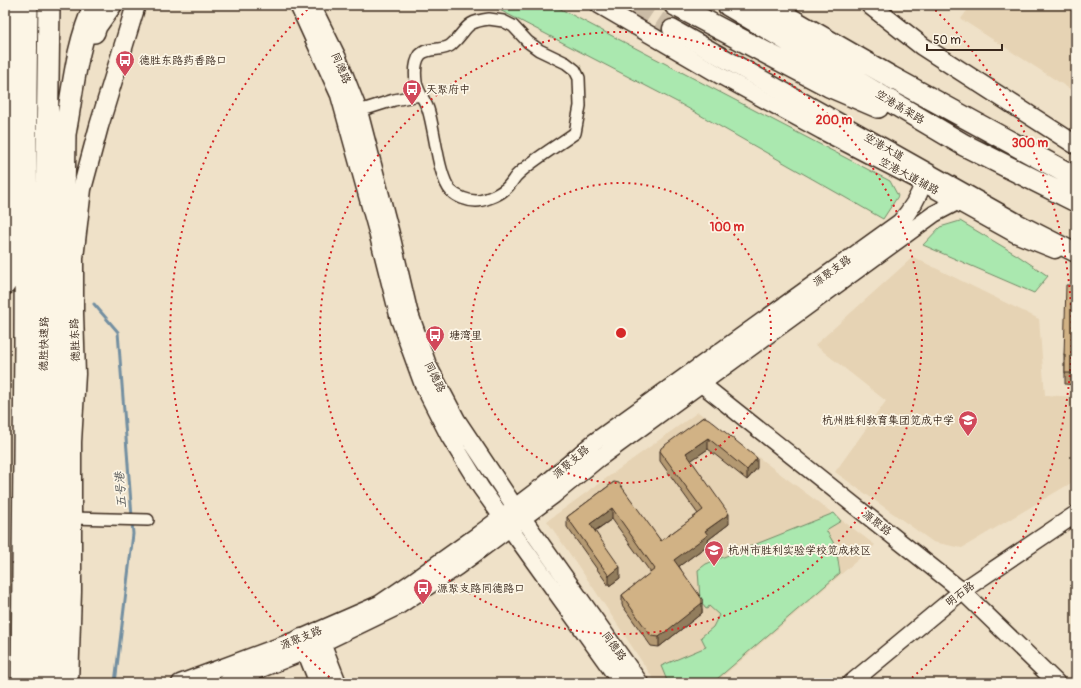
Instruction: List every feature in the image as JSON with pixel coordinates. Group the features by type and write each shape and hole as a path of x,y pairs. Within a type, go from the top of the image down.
{"highway":[{"path":"5,284 8,5"},
{"name":"德胜快速路","path":"22,683 27,5"},
{"name":"德胜快速路","path":"40,683 49,5"},
{"path":"57,683 65,134 80,47 88,19 95,5"},
{"path":"65,134 96,26 111,5"},
{"path":"675,5 829,86 964,145"},
{"name":"空港高架路","path":"728,5 964,145 1076,200"},
{"name":"空港高架路","path":"766,5 891,77 1076,178"},
{"path":"791,5 891,77"}],"main road":[{"name":"德胜东路","path":"69,683 72,592 72,442 76,374 74,258 82,189 99,126 136,5"},
{"path":"874,8 922,46 1076,145"},
{"name":"空港大道","path":"672,29 1017,223 1076,253"},
{"path":"312,641 319,683"},
{"path":"312,641 337,683"}],"street":[{"name":"同德路","path":"298,5 339,95 374,221 399,319 423,386 480,488 621,683"},
{"name":"同德路","path":"312,5 338,58 359,111 391,234 409,311 428,365 457,420 519,513 640,683"},
{"name":"空港大道辅路","path":"599,5 721,76 822,131 923,183 1015,234 1076,258"},
{"path":"489,19 503,21 513,26 528,42 539,50 566,63 575,70 579,78 580,106 575,133 520,173 504,191 489,198 476,201 462,199 451,191 442,173 428,107 420,95 416,82 415,68 420,56 425,51 448,47 468,26 477,20 489,19"},
{"path":"359,111 394,100 420,95"},
{"name":"源聚支路","path":"519,513 544,485 594,442 900,222 912,208 923,183"},
{"name":"源聚支路","path":"180,683 312,641 397,607 457,567 505,523 519,513 554,495 598,459 934,214 957,202"},
{"name":"源聚路","path":"688,374 962,591 1057,683"},
{"name":"明石路","path":"851,683 962,591 1076,514"},
{"path":"72,518 143,520"},
{"name":"源聚支路","path":"226,683 312,641"}],"shaded area":[{"path":"971,5 1076,5 1076,93 961,19"},
{"name":"杭州胜利教育集团笕成中学","path":"913,257 1039,319 1045,395 1076,397 1076,480 962,548 933,542 835,472 886,401 815,345"},
{"name":"杭州市胜利实验学校笕成校区","path":"698,412 875,545 715,683 656,683 547,521"}],"green space":[{"path":"490,5 553,5 890,181 898,196 883,219 677,102"},
{"path":"960,221 1017,255 1048,276 1034,293 923,245 940,227"},
{"path":"834,513 841,521 826,530 836,547 840,573 717,679 706,683 668,683 661,666 706,647 701,637 713,627 719,615 709,606 707,609 705,608 700,599 698,570 706,564"}],"building":[{"path":"1066,285 1076,285 1076,373 1065,373 1064,355"},
{"path":"705,417 757,458 747,470 708,438 686,453 729,514 705,531 708,535 674,560 702,599 702,603 659,637 651,636 622,595 655,569 612,508 590,524 620,567 609,576 567,517 614,482 619,483 661,541 703,510 660,451 661,448"}],"waterway":[{"name":"五号港","path":"94,304 118,332 132,517"},
{"name":"五号港","path":"115,683 133,534 132,522"}],"tunnel":[{"path":"636,5 672,29"}],"place":[{"name":"德胜东路药香路口","path":"125,77"},
{"name":"天聚府中","path":"412,106"},
{"name":"塘湾里","path":"435,352"},
{"name":"杭州胜利教育集团笕成中学","path":"968,437"},
{"name":"杭州市胜利实验学校笕成校区","path":"714,567"},
{"name":"源聚支路同德路口","path":"423,605"}]}
